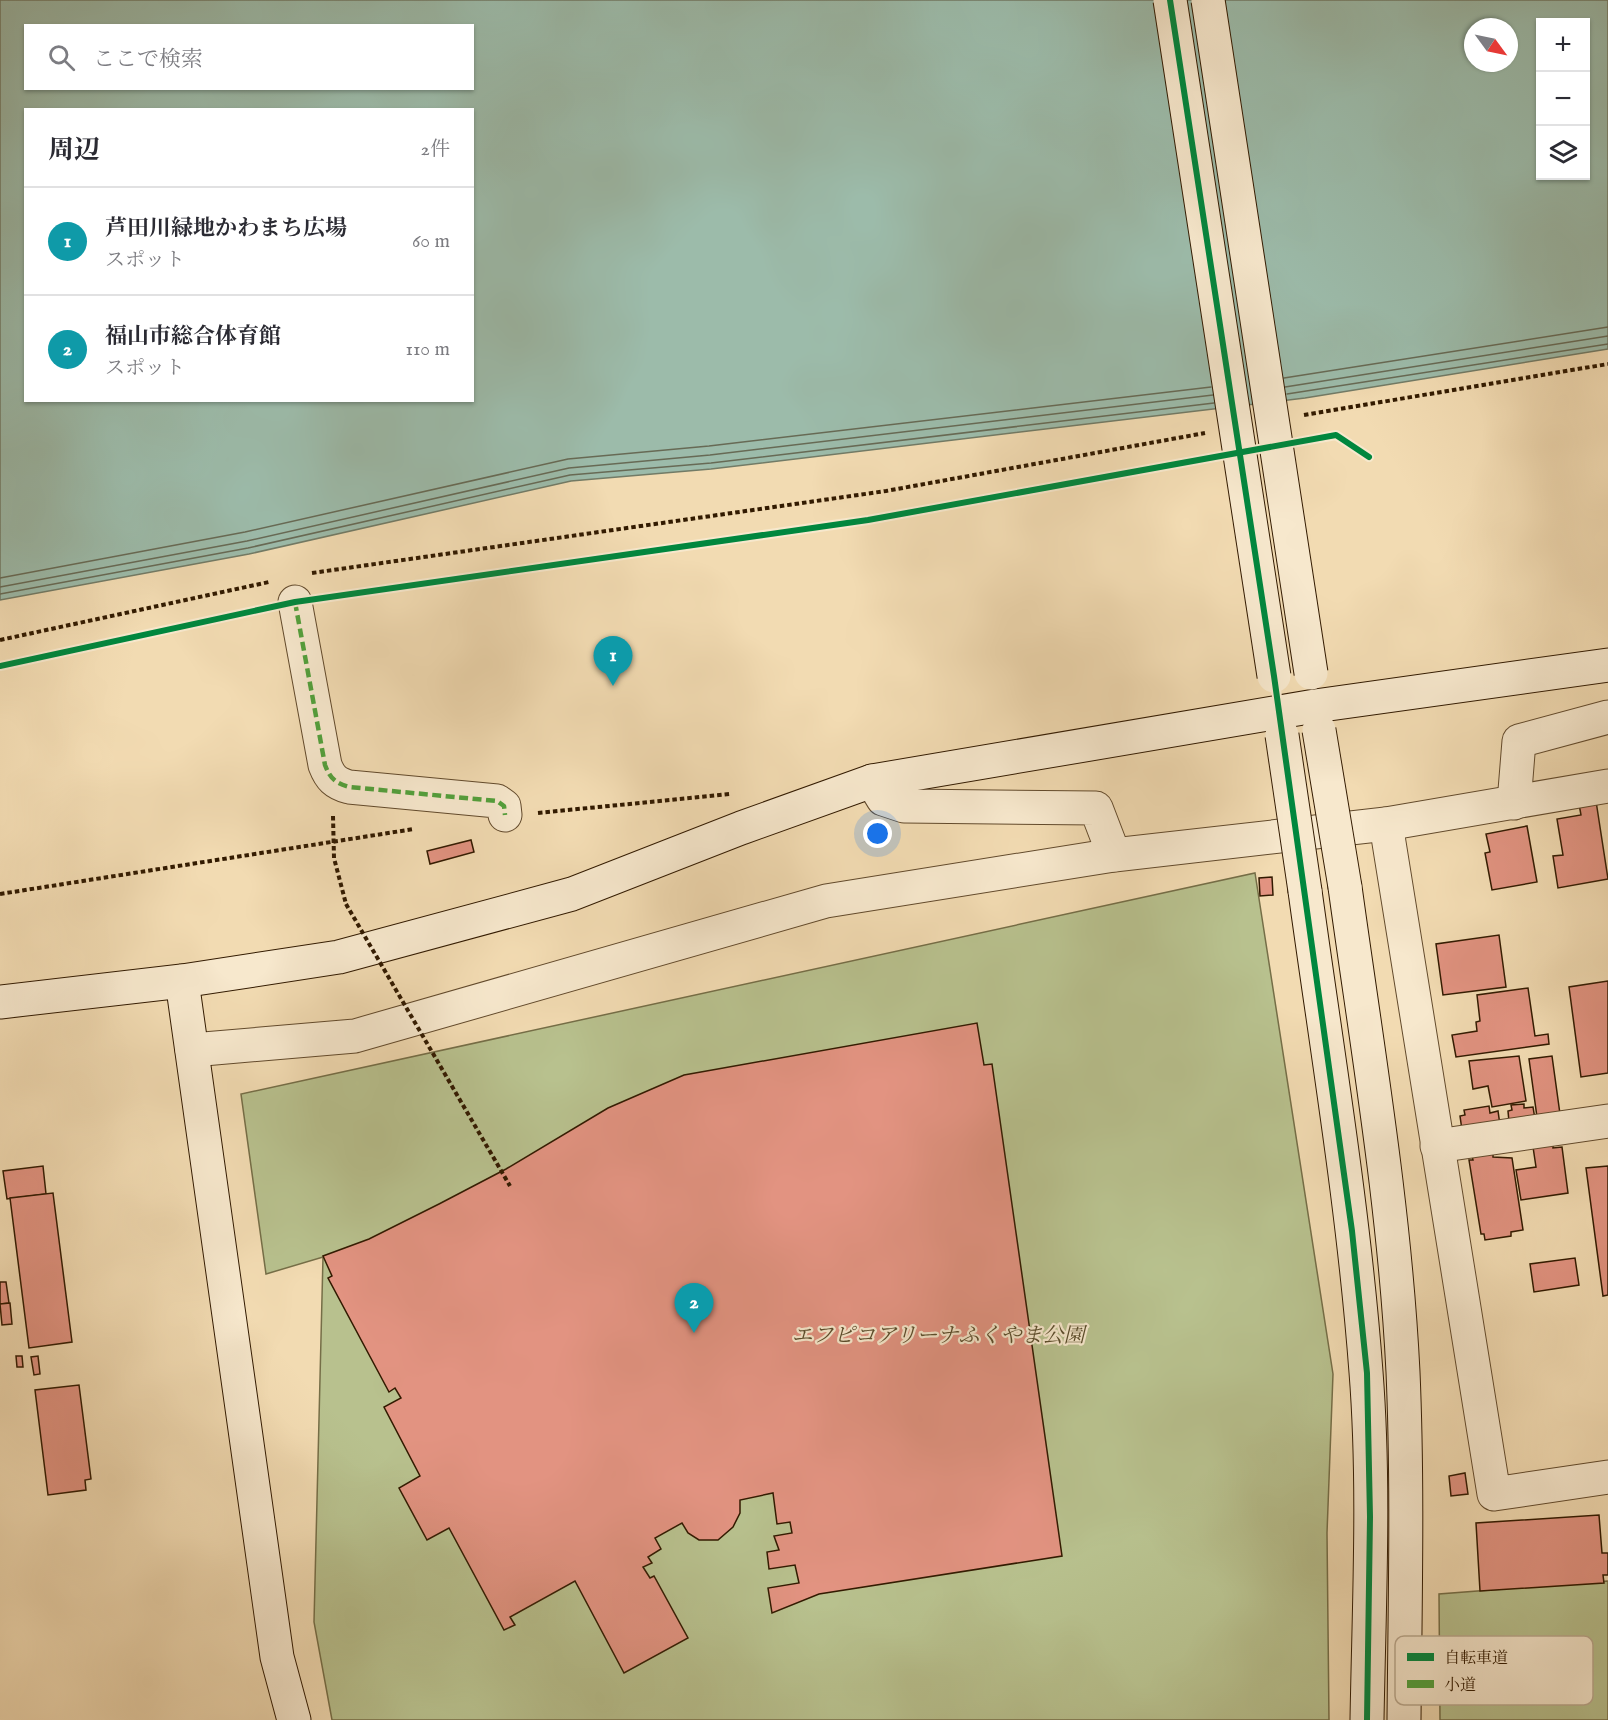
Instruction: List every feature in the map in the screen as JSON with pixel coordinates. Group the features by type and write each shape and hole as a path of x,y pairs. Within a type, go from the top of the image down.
{"street":[{"path":"1170,0 1274,676 1352,1231 1366,1373 1370,1516 1367,1720"},
{"path":"1208,0 1317,718 1345,887 1390,1224 1403,1371 1406,1513 1405,1636"},
{"path":"291,586 329,776 349,787 497,801 504,806 505,815"},
{"path":"0,1002 182,981 339,957 572,894 741,828 872,781 1280,724 1608,665"},
{"path":"1514,803 1519,741 1608,717"},
{"path":"872,781 883,799 904,806 1096,808 1114,855"},
{"path":"192,1050 355,1036 826,901 1114,855 1386,824 1608,786"},
{"path":"1386,824 1494,1494 1608,1476"},
{"path":"182,981 277,1657 294,1720"},
{"path":"1437,1146 1608,1121"},
{"path":"1404,1705 1404,1720"}],"path":[{"path":"1296,416 1608,364"},
{"path":"0,640 291,586 886,491 1214,431"},
{"path":"335,829 334,858 346,904 510,1186"}],"green space":[{"name":"エフピコアリーナふくやま公園","path":"1255,873 1333,1374 1327,1533 1329,1720 332,1720 314,1622 323,1257 266,1274 241,1094"},
{"path":"1608,1581 1608,1720 1440,1720 1440,1705 1593,1705 1593,1636 1439,1636 1439,1594"}],"water":[{"path":"0,0 1608,0 1608,349 1305,398 711,469 571,481 249,554 0,600"}],"building":[{"path":"1596,801 1608,879 1558,888 1553,856 1563,855 1557,819 1581,815 1579,804"},
{"path":"1527,826 1537,882 1492,890 1485,853 1490,852 1486,834"},
{"path":"471,840 474,852 430,864 427,851"},
{"path":"1272,877 1273,895 1260,896 1259,878"},
{"path":"1499,935 1506,987 1443,995 1436,944"},
{"path":"1608,981 1608,1073 1581,1077 1569,987"},
{"path":"1528,988 1535,1036 1548,1034 1549,1044 1456,1057 1452,1035 1477,1031 1476,1022 1480,1021 1477,995"},
{"path":"977,1023 984,1065 992,1064 1062,1556 819,1594 772,1613 768,1588 799,1583 795,1565 769,1569 767,1552 779,1550 774,1536 792,1533 790,1522 777,1524 773,1493 740,1500 740,1513 733,1527 718,1540 699,1540 688,1533 682,1523 655,1538 661,1549 648,1557 652,1563 643,1567 650,1578 654,1576 688,1638 624,1673 575,1581 510,1617 515,1625 504,1630 449,1528 427,1540 399,1488 420,1476 384,1407 401,1398 395,1388 389,1392 328,1278 332,1276 323,1256 369,1239 439,1204 506,1169 608,1108 684,1075"},
{"path":"1519,1056 1526,1101 1492,1107 1488,1086 1473,1089 1469,1061"},
{"path":"1552,1056 1560,1114 1537,1117 1529,1059"},
{"path":"1524,1104 1524,1108 1533,1107 1535,1119 1509,1122 1508,1111 1512,1110 1511,1105"},
{"path":"1489,1106 1490,1113 1498,1111 1500,1125 1462,1130 1460,1116 1465,1115 1464,1110"},
{"path":"1553,1144 1553,1148 1562,1147 1568,1193 1521,1200 1516,1170 1536,1167 1533,1147"},
{"path":"1493,1152 1493,1157 1512,1158 1523,1230 1511,1232 1511,1236 1485,1240 1484,1234 1481,1234 1469,1160 1473,1160 1472,1156"},
{"path":"43,1166 46,1194 7,1199 3,1171"},
{"path":"1608,1166 1608,1295 1603,1296 1586,1168"},
{"path":"53,1193 72,1342 29,1348 10,1198"},
{"path":"1575,1258 1579,1285 1534,1292 1530,1264"},
{"path":"0,1282 6,1282 9,1303 0,1304"},
{"path":"10,1303 12,1324 2,1325 0,1304"},
{"path":"16,1356 22,1356 23,1367 17,1367"},
{"path":"38,1356 40,1374 34,1375 31,1357"},
{"path":"79,1385 91,1479 85,1480 86,1490 48,1495 35,1390"},
{"path":"1465,1473 1468,1494 1451,1496 1449,1476"},
{"path":"1599,1515 1602,1553 1608,1553 1608,1575 1603,1575 1604,1583 1480,1591 1476,1523"}],"marked path":[{"path":"295,602 325,765 334,779 349,787 497,801 504,806 505,815"}],"cycle path":[{"path":"1170,0 1274,676 1352,1231 1367,1373 1370,1517 1367,1720"},
{"path":"0,666 295,602 868,520 1336,435 1369,457"}],"place":[{"name":"芦田川緑地かわまち広場","path":"613,686"},
{"name":"福山市総合体育館","path":"694,1333"}]}
